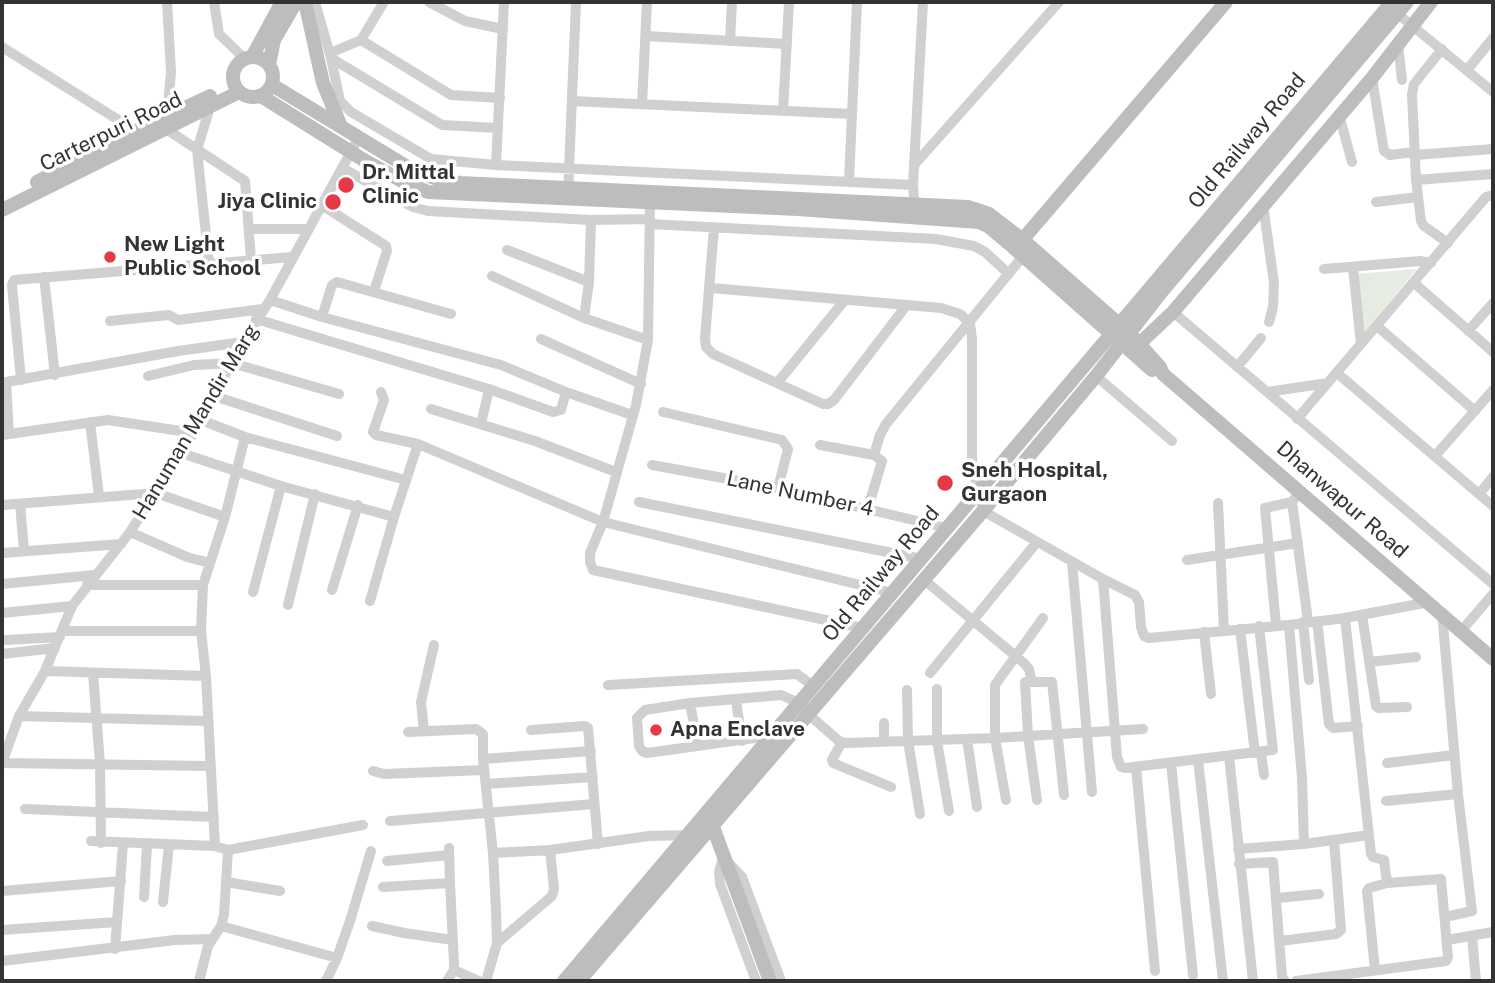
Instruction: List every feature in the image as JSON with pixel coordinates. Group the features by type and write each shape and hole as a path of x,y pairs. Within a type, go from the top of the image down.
{"main road":[{"path":"248,58 264,60 274,76 272,85 261,96 253,98 237,89 234,70 248,58 282,2"},
{"path":"269,65 274,40 296,2"},
{"path":"305,2 323,83 340,125"},
{"path":"1020,248 1226,2"},
{"name":"Old Railway Road","path":"710,818 769,736 804,708 813,686 947,528 1079,375 1124,336 1142,299 1393,7 1407,2"},
{"path":"1124,336 1169,315 1372,78 1431,2"},
{"name":"Old Railway Road","path":"579,981 695,836 804,708 983,511 1096,376 1124,336 1393,7"},
{"path":"272,85 414,171 460,183 568,194"},
{"name":"Carterpuri Road","path":"2,210 166,122 237,89"},
{"name":"Carterpuri Road","path":"2,200 136,131 210,107 237,89"},
{"path":"261,96 405,183 428,192 568,194"},
{"name":"Dhanwapur Road","path":"568,194 915,211 977,209 989,214 1020,248 1124,336 1156,374 1163,374 1296,496 1442,613 1493,659"},
{"path":"1151,306 1169,315"},
{"path":"710,818 770,981"},
{"name":"Old Railway Road","path":"564,981 695,836"}],"street":[{"path":"167,2 171,72 166,122 197,150 245,181 251,259"},
{"path":"214,2 219,34 225,42 248,58"},
{"path":"315,2 340,101 351,112 431,159 496,165 913,185"},
{"path":"330,56 361,40 384,2"},
{"path":"429,2 466,21 503,29"},
{"path":"496,165 504,2"},
{"path":"568,194 576,2"},
{"path":"642,104 647,2"},
{"path":"730,41 732,2"},
{"path":"783,111 789,2"},
{"path":"849,181 857,2"},
{"path":"915,211 913,185 923,2"},
{"path":"915,164 1059,2"},
{"path":"1393,7 1493,92"},
{"path":"646,36 787,44"},
{"path":"1467,71 1493,38"},
{"path":"361,40 451,95 500,98"},
{"path":"1398,44 1402,80"},
{"path":"2,47 136,131"},
{"path":"1442,50 1414,84 1412,94 1419,214 1424,226 1448,243"},
{"path":"330,56 442,125 498,128"},
{"path":"1372,78 1384,151 1390,155 1493,149"},
{"path":"572,101 852,114"},
{"path":"209,263 197,150 210,107"},
{"path":"1339,115 1352,162"},
{"name":"Hanuman Mandir Marg","path":"2,760 19,716 45,671 72,606 130,532 194,433 359,137"},
{"path":"342,168 420,209 936,239 964,243 985,252 1009,274"},
{"path":"1416,180 1493,174"},
{"path":"1297,419 1486,197 1493,195"},
{"path":"650,197 648,340 641,384 603,522 590,554 593,570 863,628"},
{"path":"1376,202 1418,197"},
{"path":"320,204 386,246 387,251 374,291"},
{"path":"1263,205 1274,283 1269,322"},
{"path":"584,318 589,282 591,220"},
{"path":"714,228 706,347 713,355 822,404 834,400 906,306"},
{"path":"249,229 308,229"},
{"path":"874,455 886,424 1009,274 1020,248"},
{"path":"507,250 589,282"},
{"path":"20,380 12,285 14,280 292,257"},
{"path":"1324,269 1420,261 1431,263"},
{"path":"1353,268 1362,344"},
{"path":"492,276 584,318 648,340"},
{"path":"44,277 55,374"},
{"path":"322,317 335,282 451,314"},
{"path":"1414,283 1493,352"},
{"path":"711,288 950,310 960,314 970,323 972,339 972,464 977,495 983,511 1103,579 1135,594 1139,602 1144,636 1149,638 1289,625 1429,603"},
{"path":"270,300 322,317 501,365 632,415"},
{"path":"778,382 844,301"},
{"path":"1468,331 1493,303"},
{"path":"110,321 169,315 178,320 264,309"},
{"path":"1169,315 1237,367 1493,584"},
{"path":"256,319 489,389 555,413 561,410 566,392"},
{"path":"1377,326 1475,411"},
{"path":"1237,367 1261,338"},
{"path":"541,339 641,384"},
{"path":"194,433 108,420 6,434 6,383 178,351 243,342"},
{"path":"148,376 194,365 232,363 339,394"},
{"path":"1337,373 1493,506"},
{"path":"1096,376 1172,441"},
{"path":"1267,392 1328,383"},
{"path":"481,424 489,389"},
{"path":"1435,456 1493,390"},
{"path":"381,393 384,400 373,433 418,444 603,522 894,593"},
{"path":"214,396 337,436"},
{"path":"430,409 535,440 616,472"},
{"path":"663,412 782,440 788,449 778,488"},
{"path":"201,420 246,437 406,480"},
{"path":"90,422 99,496"},
{"path":"215,846 201,631 204,585 246,437"},
{"path":"370,601 418,444"},
{"path":"820,445 874,455 882,461 869,508"},
{"path":"181,453 281,486 394,517"},
{"name":"Lane Number 4","path":"652,465 778,488 947,528"},
{"path":"1479,494 1493,477"},
{"path":"253,592 281,486"},
{"path":"2,505 156,493 225,517"},
{"path":"288,605 315,495"},
{"path":"1276,625 1265,508 1296,496 1297,543 1329,724 1333,728 1358,726"},
{"path":"639,502 922,559"},
{"path":"1217,503 1224,630"},
{"path":"20,504 24,550"},
{"path":"332,590 358,505"},
{"path":"130,532 187,557 211,563"},
{"path":"930,673 1037,542"},
{"path":"1187,560 1297,543"},
{"path":"2,553 121,544"},
{"path":"1072,562 1092,792"},
{"path":"2,584 94,575"},
{"path":"923,579 1027,666 1032,682"},
{"path":"1103,579 1118,762 1125,768 1270,752 1273,747 1259,626"},
{"path":"87,585 204,585"},
{"path":"1462,630 1493,594"},
{"path":"2,613 72,606"},
{"path":"1442,613 1454,755 1472,911 1445,916"},
{"path":"1362,615 1376,706 1406,707"},
{"path":"1006,800 995,738 995,685 1043,618"},
{"path":"1345,618 1371,855 1381,858 1386,864 1387,883"},
{"path":"1309,621 1309,680"},
{"path":"1289,625 1301,764 1304,844"},
{"path":"1240,629 1258,753 1264,775"},
{"path":"6,640 61,634 201,631"},
{"path":"1204,632 1211,694"},
{"path":"424,731 421,702 434,645"},
{"path":"2,654 55,648"},
{"path":"1369,662 1416,657"},
{"path":"45,671 206,676"},
{"path":"93,673 100,764 100,811 96,842 215,846 228,850 363,825"},
{"path":"608,685 797,674 813,686"},
{"path":"1037,800 1028,736 1025,681 1052,682 1064,795"},
{"path":"937,689 937,741 949,811"},
{"path":"907,690 908,741 920,814"},
{"path":"769,736 647,753 639,746 637,718 639,713 690,703 781,695 804,708 842,742 937,741 1143,729"},
{"path":"736,700 742,741"},
{"path":"690,703 698,746"},
{"path":"19,716 207,721"},
{"path":"884,723 884,741"},
{"path":"531,730 584,726 590,732 598,844"},
{"path":"408,732 480,730 484,739 497,943 486,981"},
{"path":"967,739 977,807"},
{"path":"842,742 832,760 833,763 891,787"},
{"path":"373,771 384,774 484,765 591,751"},
{"path":"1387,763 1454,755"},
{"path":"1229,756 1253,981"},
{"path":"2,760 210,766"},
{"path":"1198,760 1223,981"},
{"path":"1171,763 1193,975"},
{"path":"1136,767 1155,971"},
{"path":"486,784 593,777"},
{"path":"1386,801 1458,794"},
{"path":"390,821 594,804"},
{"path":"25,809 214,817"},
{"path":"1238,849 1369,835"},
{"path":"493,853 550,850 649,836 695,836"},
{"path":"1280,941 1336,934 1341,930 1334,840"},
{"path":"115,949 123,844"},
{"path":"144,897 147,845"},
{"path":"163,902 169,845"},
{"path":"199,981 212,939 221,926 228,850"},
{"path":"497,943 552,896 554,890 550,850"},
{"path":"326,981 337,958 371,851"},
{"path":"387,861 449,852 454,970 447,981"},
{"path":"723,857 719,872 720,884 756,981"},
{"path":"723,857 742,877 781,981"},
{"path":"1240,864 1273,862 1282,976 1285,981"},
{"path":"1296,981 1444,962 1448,957 1441,879 1387,883 1372,886 1367,891 1375,970"},
{"path":"2,891 121,881"},
{"path":"226,882 281,891"},
{"path":"383,887 450,884"},
{"path":"1277,898 1319,894"},
{"path":"2,930 117,922"},
{"path":"221,926 337,958"},
{"path":"372,926 453,940"},
{"path":"1472,936 1476,981"},
{"path":"1447,940 1493,936"},
{"path":"2,961 175,940 212,939"},
{"path":"454,970 478,981"}],"shaded area":[{"path":"1417,269 1365,331 1356,274"}],"place":[{"name":"Dr. Mittal Clinic","path":"346,185"},
{"name":"Jiya Clinic","path":"333,202"},
{"name":"New Light Public School","path":"110,257"},
{"name":"Sneh Hospital, Gurgaon","path":"945,483"},
{"name":"Apna Enclave","path":"656,730"}]}
